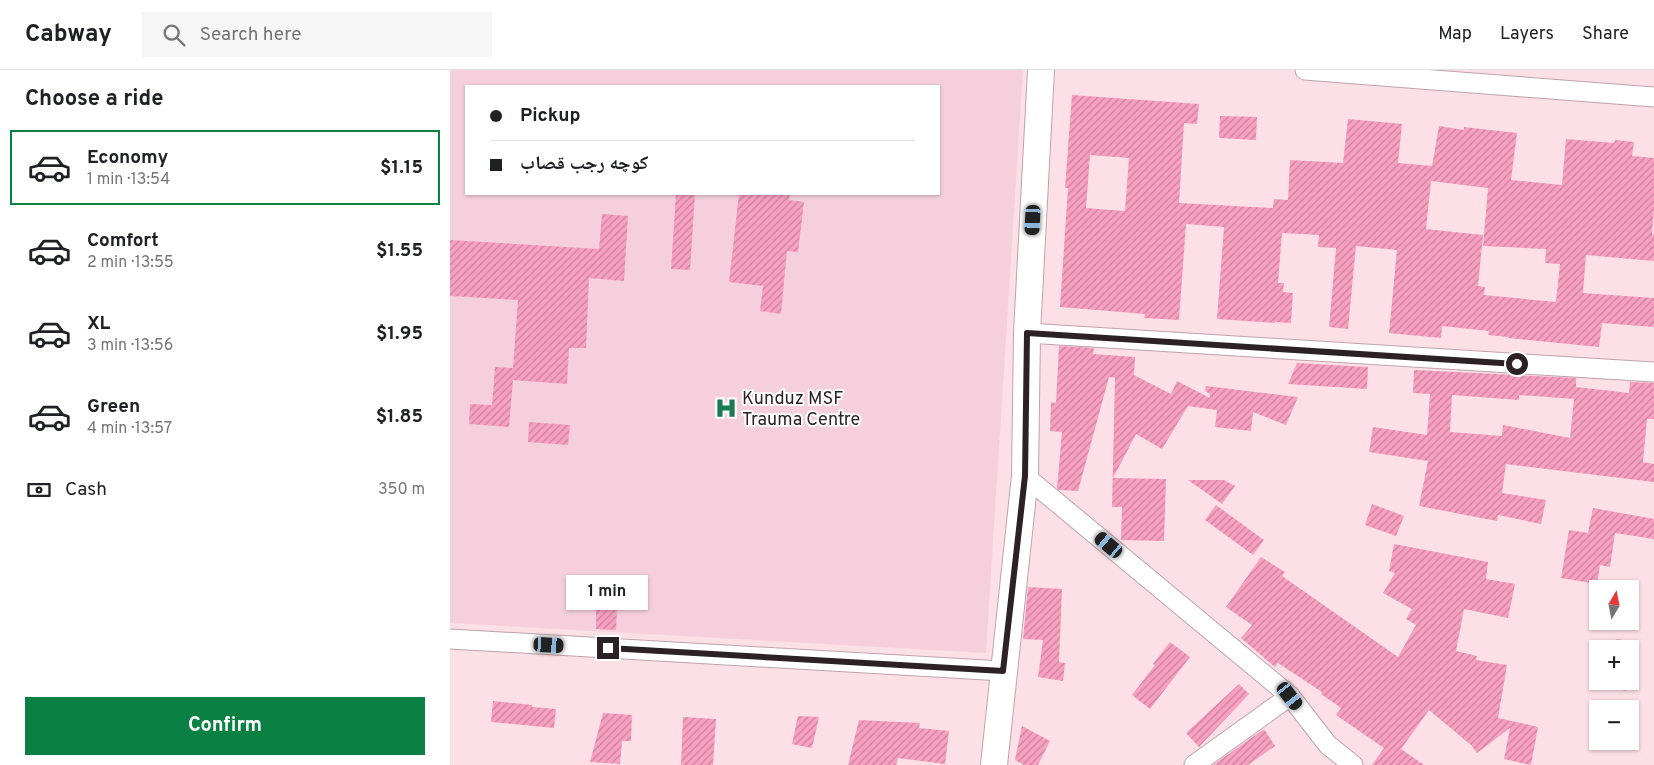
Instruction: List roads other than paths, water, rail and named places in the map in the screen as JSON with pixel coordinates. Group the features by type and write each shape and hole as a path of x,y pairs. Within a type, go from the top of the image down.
{"street":[{"path":"994,765 1025,476 1027,333 1041,70"},
{"path":"1305,70 1654,97"},
{"path":"1027,333 1654,372"},
{"path":"1025,476 1290,696 1328,745 1353,765"},
{"path":"450,639 1003,671"},
{"path":"1194,765 1290,696"}],"place":[{"name":"Kunduz MSF Trauma Centre","path":"726,408"}]}
